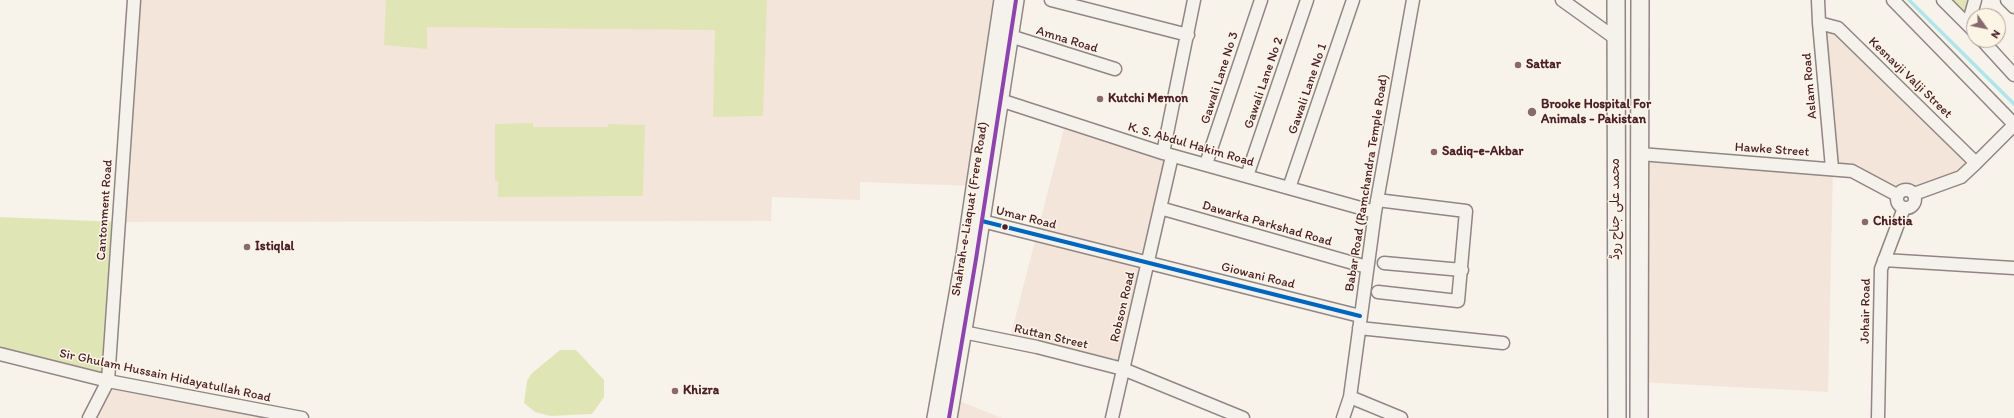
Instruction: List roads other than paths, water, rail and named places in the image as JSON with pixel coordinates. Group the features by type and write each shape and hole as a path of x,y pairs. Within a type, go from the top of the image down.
{"highway":[{"name":"محمد علی جناح روڈ","path":"1616,0 1617,418"},
{"name":"محمد علی جناح روڈ","path":"1640,0 1640,418"}],"main road":[{"name":"Shahrah-e-Liaquat (Frere Road)","path":"935,418 964,255 1002,0"},
{"name":"Shahrah-e-Liaquat (Frere Road)","path":"949,418 982,221 1016,0"}],"street":[{"name":"Cantonment Road","path":"89,418 108,381 134,0"},
{"path":"1051,0 1188,35"},
{"name":"Robson Road","path":"1112,418 1160,208 1194,0"},
{"name":"Gawali Lane No 3","path":"1206,164 1261,0"},
{"name":"Gawali Lane No 2","path":"1247,176 1307,0"},
{"name":"Gawali Lane No 1","path":"1289,188 1354,0"},
{"name":"Babar Road (Ramchandra Temple Road)","path":"1343,418 1350,397 1376,206 1413,0"},
{"path":"1562,0 1616,38"},
{"name":"Aslam Road","path":"1818,0 1818,23 1832,168"},
{"path":"1893,0 2014,124 1961,177 1914,194"},
{"path":"1943,0 1966,23"},
{"path":"2007,0 2014,7"},
{"name":"Kesnavji Valji Street","path":"1818,23 1838,28 1976,163"},
{"name":"Amna Road","path":"1010,36 1115,69"},
{"path":"1989,48 2014,75"},
{"name":"K. S. Abdul Hakim Road","path":"1000,100 1168,155 1206,164 1289,188 1376,206 1466,210 1462,270"},
{"name":"Hawke Street","path":"1640,154 1832,168 1852,171 1897,195"},
{"path":"1904,190 1910,190 1914,194 1916,200 1913,206 1904,208 1897,202 1897,195 1904,190"},
{"name":"Dawarka Parkshad Road","path":"1160,208 1367,267"},
{"name":"Johair Road","path":"1878,418 1881,269 1904,208"},
{"name":"Umar Road","path":"982,221 1148,262"},
{"path":"1884,260 2014,268"},
{"name":"Giowani Road","path":"1148,262 1360,322 1503,343"},
{"path":"1378,292 1458,301 1462,270 1384,262"},
{"name":"Ruttan Street","path":"963,332 1037,347 1123,369 1242,418"},
{"name":"Sir Ghulam Hussain Hidayatullah Road","path":"0,354 108,381 302,418"},
{"path":"1350,397 1401,418"}],"waterway":[{"path":"1909,0 2014,104"}],"place":[{"name":"Sattar","path":"1518,65"},
{"name":"Kutchi Memon","path":"1100,99"},
{"name":"Brooke Hospital For Animals - Pakistan","path":"1532,112"},
{"name":"Sadiq-e-Akbar","path":"1434,152"},
{"name":"Chistia","path":"1865,222"},
{"name":"Istiqlal","path":"247,247"},
{"name":"Khizra","path":"675,391"}]}
